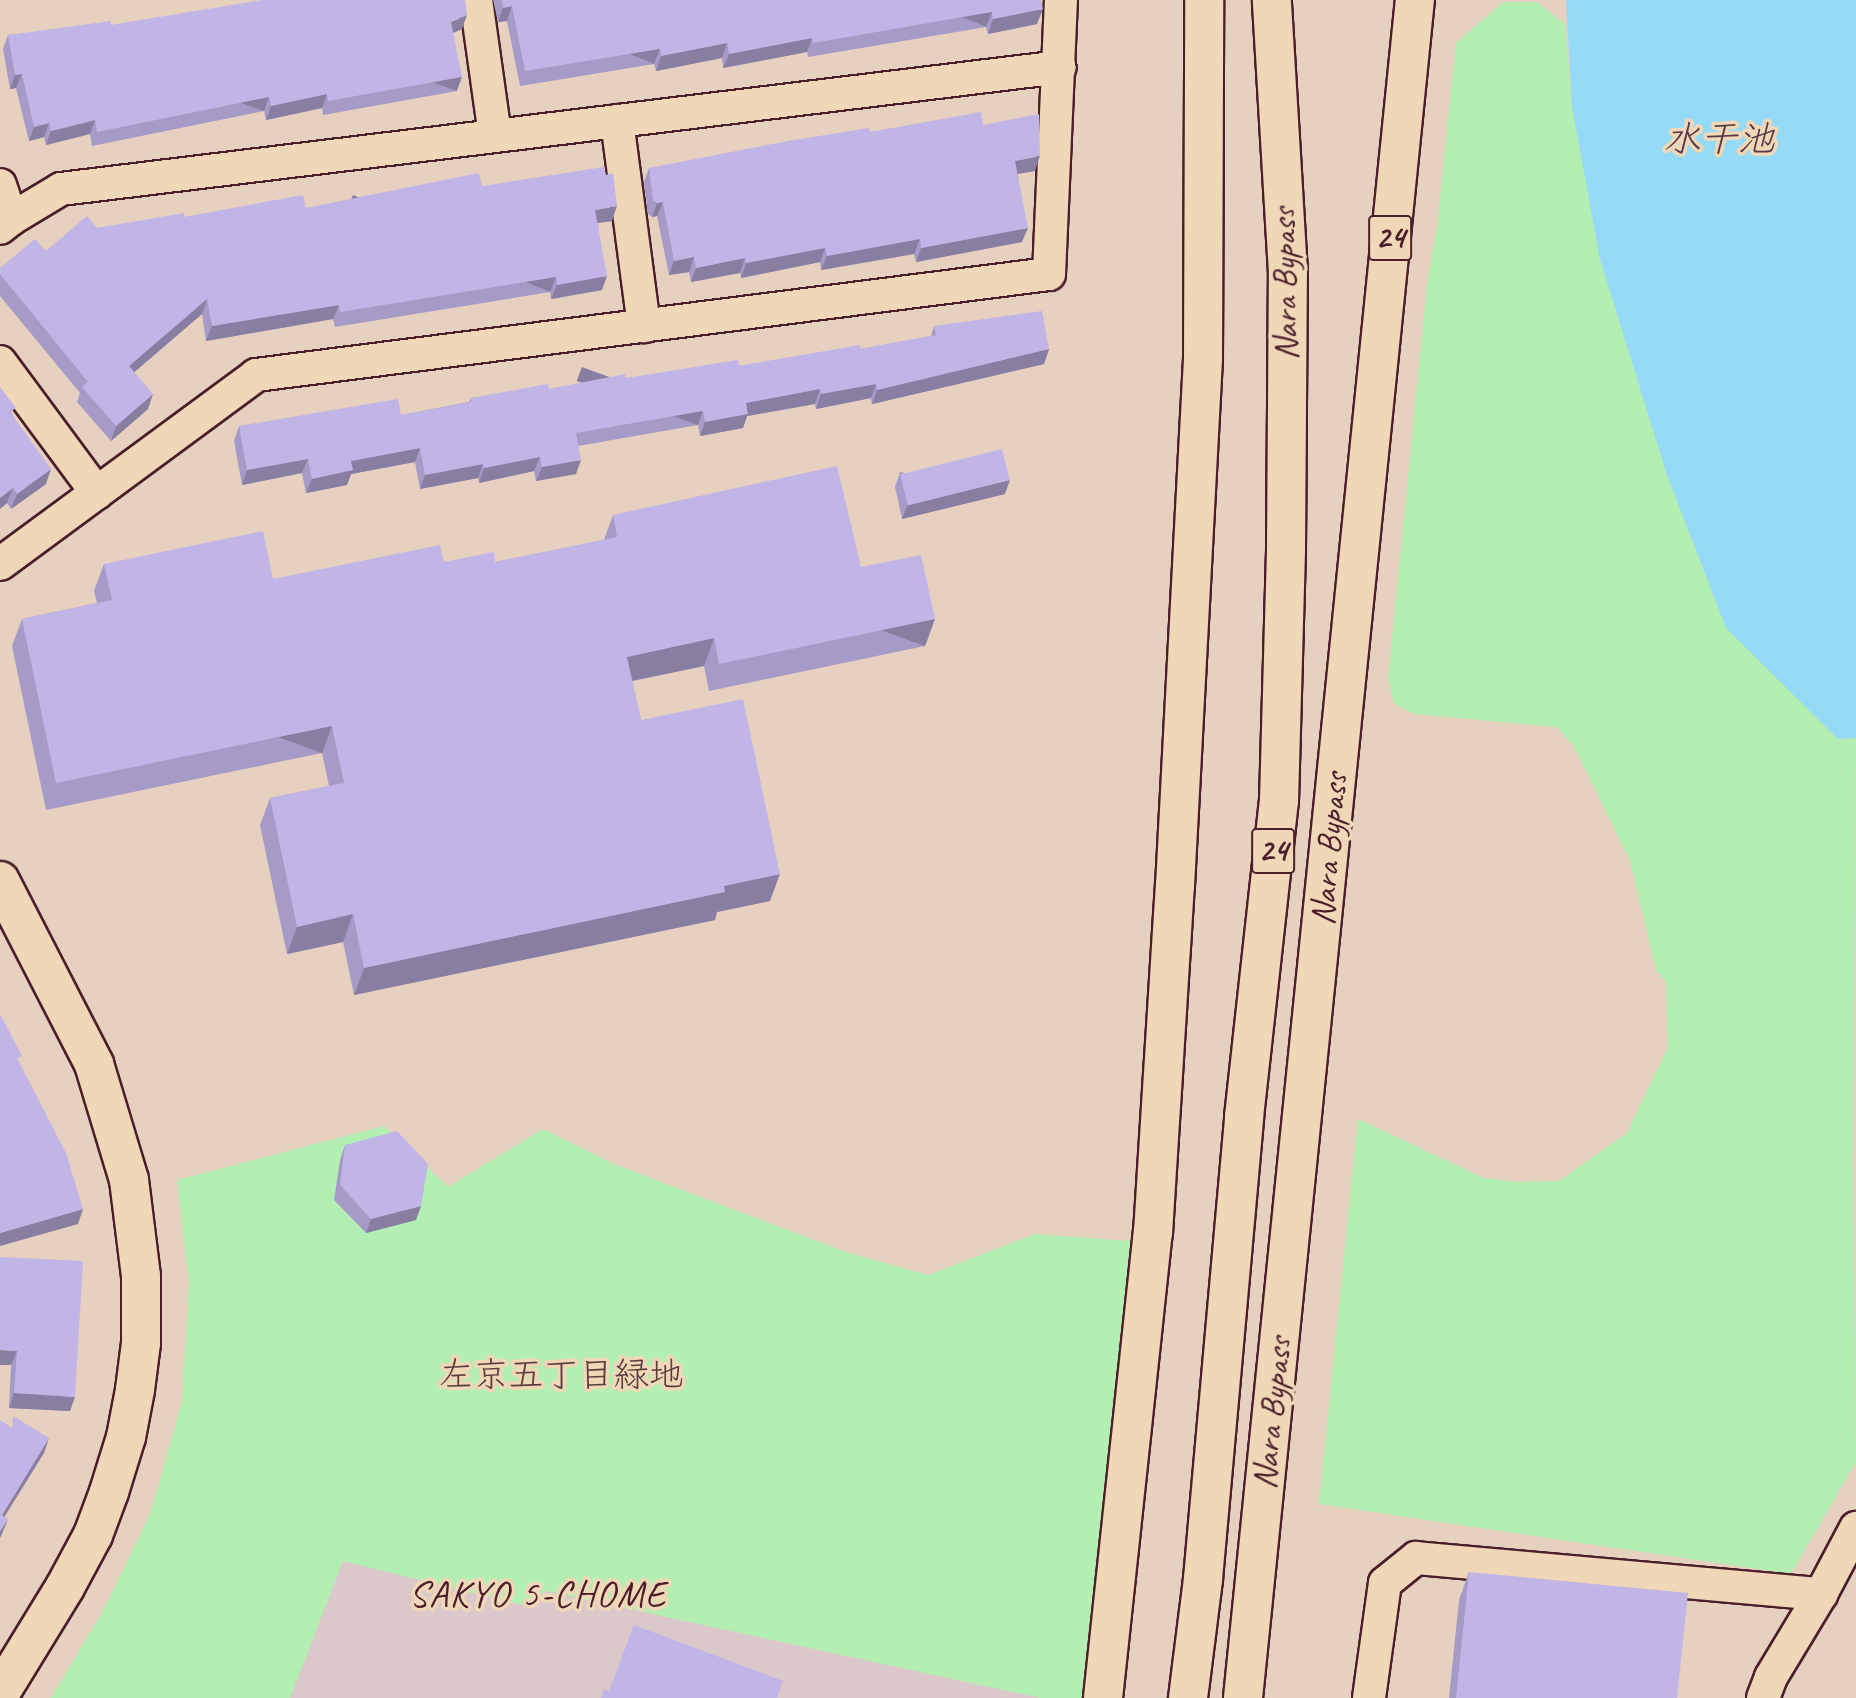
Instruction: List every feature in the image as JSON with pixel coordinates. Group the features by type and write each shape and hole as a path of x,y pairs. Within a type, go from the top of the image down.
{"main road":[{"path":"1103,1698 1153,1233 1175,887 1203,358 1204,0"},
{"name":"Nara Bypass","path":"1188,1698 1203,1578 1244,1117 1279,801 1286,548 1288,273 1272,0"},
{"name":"Nara Bypass","path":"1243,1698 1415,0"},
{"path":"0,881 94,1064 130,1180 141,1276 141,1343 126,1437 93,1535 0,1693"}],"street":[{"path":"476,0 495,136"},
{"path":"0,564 256,375 1049,274 1060,67 1060,0"},
{"path":"0,185 6,223 61,189 1060,67"},
{"path":"617,121 644,326"},
{"path":"0,362 97,493"},
{"path":"1763,1698 1771,1677 1821,1594 1856,1528"},
{"path":"1369,1698 1385,1583 1416,1558 1821,1594"}],"shaded area":[{"path":"343,1560 525,1606 546,1591 1041,1698 290,1698"}],"green space":[{"path":"1503,2 1537,2 1565,24 1572,106 1600,259 1667,475 1726,628 1838,739 1856,738 1853,1163 1856,1462 1791,1574 1319,1504 1358,1119 1484,1178 1517,1182 1559,1181 1627,1133 1668,1047 1666,982 1656,971 1630,861 1574,746 1556,727 1414,714 1394,704 1388,679 1427,285 1437,227 1456,43"},
{"name":"左京五丁目緑地","path":"384,1126 448,1187 543,1129 614,1164 846,1252 928,1275 1035,1234 1131,1241 1085,1698 1041,1698 546,1591 526,1606 343,1561 290,1698 51,1698 103,1611 151,1512 182,1401 189,1284 177,1180"}],"water":[{"name":"水干池","path":"1566,0 1856,0 1856,738 1838,739 1726,628 1667,475 1600,259 1572,106"}],"building":[{"path":"262,0 465,0 467,15 451,22 462,77 328,101 327,94 271,106 269,97 97,132 95,120 51,131 49,123 34,127 22,74 15,75 8,35 111,21 111,25"},
{"path":"502,0 1041,0 1043,9 993,19 992,12 813,43 812,38 729,54 727,43 661,56 660,49 525,71 512,6 503,8"},
{"path":"981,112 983,125 1039,114 1040,156 1015,161 1028,228 921,248 920,239 827,256 825,248 746,263 745,258 696,268 694,257 674,261 663,202 657,203 653,200 649,168 788,141 869,128 870,132"},
{"path":"604,167 606,175 613,173 617,206 595,210 607,276 557,285 556,277 340,312 339,305 212,326 207,299 129,366 153,394 116,426 82,387 88,382 0,274 0,268 35,239 46,251 87,216 97,228 184,213 184,217 303,195 306,208 479,173 482,186"},
{"path":"1042,311 1049,349 877,390 876,384 821,394 820,389 746,403 748,414 705,422 703,411 576,433 581,460 542,467 540,457 484,468 483,464 425,475 420,448 351,461 353,470 312,479 308,459 247,470 239,426 398,399 401,415 471,402 471,398 548,384 549,389 625,374 626,378 738,360 739,366 860,345 861,349 936,335 934,326"},
{"path":"0,387 16,408 10,412 51,469 17,494 13,488 0,498"},
{"path":"1002,449 1010,480 908,505 900,474"},
{"path":"837,466 861,567 921,555 935,619 719,664 714,638 627,657 641,720 743,699 780,874 724,886 725,892 364,968 353,914 297,927 270,798 344,783 332,726 56,783 22,619 112,600 104,564 263,531 273,579 440,545 444,562 494,552 495,562 617,537 613,515"},
{"path":"0,1014 22,1056 17,1058 66,1153 83,1209 0,1233"},
{"path":"397,1131 428,1164 421,1206 371,1219 340,1185 345,1145"},
{"path":"0,1257 83,1261 75,1397 14,1393 17,1351 0,1350"},
{"path":"13,1416 49,1438 2,1515 8,1519 0,1531 0,1420 12,1428"},
{"path":"1469,1572 1688,1593 1677,1698 1456,1698"},
{"path":"634,1625 783,1681 777,1698 601,1698 604,1689 609,1691"}],"district":[{"name":"SAKYO 5-CHOME","path":"538,1594"}]}
